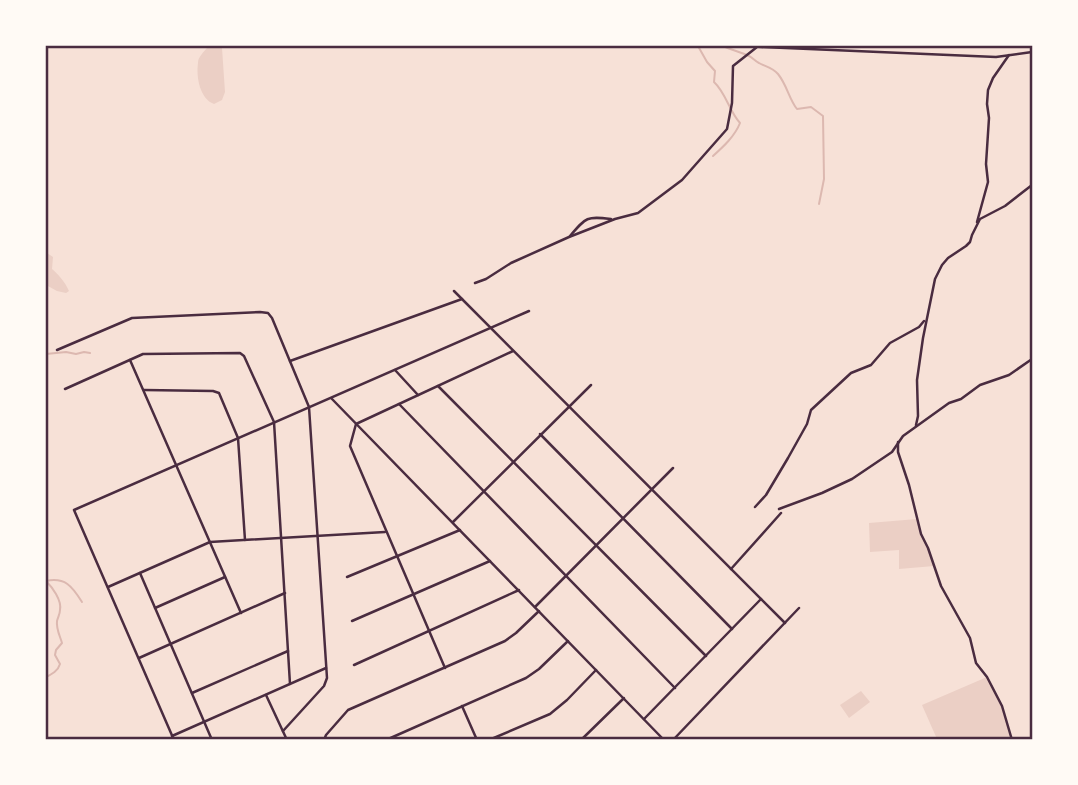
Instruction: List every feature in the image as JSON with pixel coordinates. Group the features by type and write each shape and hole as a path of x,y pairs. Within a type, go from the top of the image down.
{"street":[{"path":"747,46 986,56 1032,52"},
{"path":"475,283 511,263 569,237 638,213 682,180 727,129 733,66 757,47"},
{"path":"914,428 918,416 917,380 935,279 951,254 970,242 977,223 988,182 988,90 1009,55"},
{"path":"977,223 1005,206 1032,184"},
{"path":"569,237 580,224 592,217 615,219"},
{"path":"454,291 785,623"},
{"path":"289,361 462,299"},
{"path":"326,668 173,738 74,510 529,311"},
{"path":"57,350 132,318 260,312 268,313 272,318 309,407 327,678 324,687 283,732"},
{"path":"755,507 766,495 788,458 807,424 811,410 852,373 871,365 890,343 919,327 926,319"},
{"path":"445,668 350,446 356,424 513,351"},
{"path":"65,389 143,354 240,353 244,356 274,422 290,684"},
{"path":"731,569 780,511 852,479 891,452 903,436 949,403 961,399 980,385 1009,375 1032,359"},
{"path":"130,360 241,613"},
{"path":"395,370 418,395"},
{"path":"453,522 591,384"},
{"path":"438,386 706,656"},
{"path":"144,390 219,393 239,438 245,540"},
{"path":"331,398 664,740"},
{"path":"398,404 674,688"},
{"path":"540,435 732,629"},
{"path":"898,442 898,452 921,534 941,586 970,638 976,663 987,677 1002,706 1012,740"},
{"path":"535,607 673,468"},
{"path":"347,577 460,530"},
{"path":"108,587 210,542 387,532"},
{"path":"352,621 490,561"},
{"path":"140,573 212,740"},
{"path":"155,608 225,577"},
{"path":"354,665 519,590"},
{"path":"139,658 285,593"},
{"path":"644,719 761,599"},
{"path":"673,740 799,608"},
{"path":"324,740 348,710 505,641 539,611"},
{"path":"386,740 526,678 568,640"},
{"path":"192,693 288,650"},
{"path":"489,740 550,713 567,700 596,670"},
{"path":"266,694 287,740"},
{"path":"581,740 624,698"},
{"path":"463,706 477,740"}],"shaded area":[{"path":"205,46 222,48 225,92 222,100 214,104 202,93 198,81 198,61 207,48"},
{"path":"46,247 47,253 53,257 52,269 69,291 66,293 46,285"},
{"path":"917,519 934,566 899,569 899,550 870,552 869,523"},
{"path":"987,677 1002,706 1012,739 937,739 922,705"},
{"path":"861,691 870,702 849,718 840,705"}],"waterway":[{"path":"698,46 715,71 714,82 740,123 732,137 713,156"},
{"path":"723,46 749,56 778,74 797,109 811,107 823,116 824,179 819,204"},
{"path":"46,354 90,353"},
{"path":"46,677 60,664 55,655 62,643 57,624 60,602 46,581 58,580 67,584 82,602"}]}
